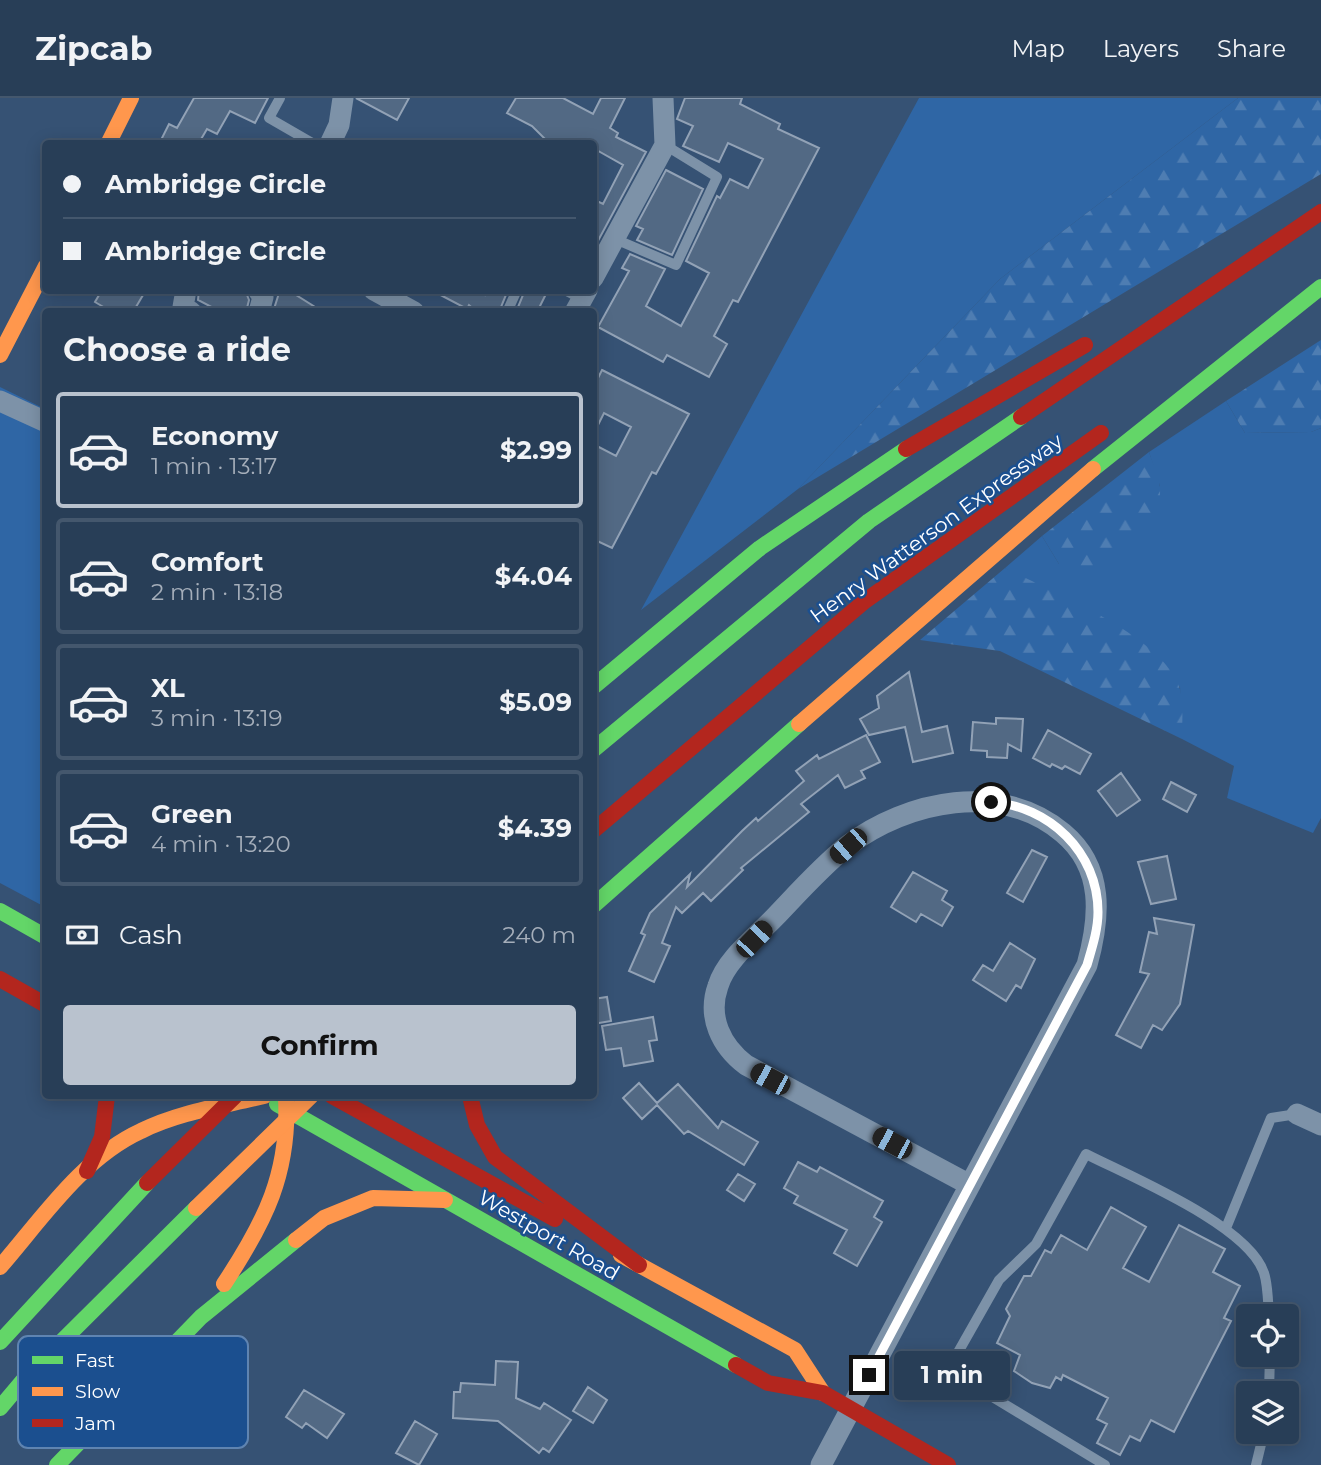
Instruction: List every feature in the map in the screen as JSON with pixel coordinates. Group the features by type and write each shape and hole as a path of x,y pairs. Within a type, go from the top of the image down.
{"main road":[{"path":"110,140 131,98"},
{"path":"1155,306 1321,211"},
{"name":"Henry Watterson Expressway","path":"597,747 869,521 1321,211"},
{"path":"0,355 42,274"},
{"path":"1177,380 1321,284"},
{"path":"597,902 947,593 1095,467 1321,284"},
{"path":"597,684 760,548 918,441 1096,340"},
{"name":"Henry Watterson Expressway","path":"597,828 864,601 1119,419"},
{"path":"0,911 42,935"},
{"path":"4,972 24,973"},
{"path":"4,972 42,1002"},
{"path":"86,1172 102,1137 107,1099"},
{"path":"0,1342 147,1183 232,1099"},
{"path":"0,1266 86,1172 124,1140 163,1122 251,1099"},
{"path":"67,1336 308,1099"},
{"name":"Westport Road","path":"337,1099 795,1350 823,1394"},
{"path":"471,1099 477,1125 495,1157 639,1265"},
{"path":"201,1317 257,1235 274,1200 285,1156 287,1103"},
{"name":"Westport Road","path":"287,1103 445,1200 768,1383 823,1394 948,1465"},
{"path":"183,1336 201,1317 324,1218 373,1198 445,1200"},
{"path":"0,1408 18,1387"},
{"path":"57,1465 74,1448"}],"street":[{"path":"332,140 339,125 343,98"},
{"path":"597,271 665,145 663,98"},
{"path":"381,294 407,308"},
{"path":"0,401 42,420"},
{"path":"821,1465 851,1409 1087,965 1098,915 1092,874 1082,853 1069,838 1030,811 1006,803 976,801 942,805 904,815 848,846 726,969 717,986 715,1006 716,1024 721,1037 727,1048 746,1065 970,1185"},
{"path":"1297,1114 1321,1125"}],"lane":[{"path":"280,98 269,118 307,140"},
{"path":"615,239 676,265 717,177 665,145"},
{"path":"1226,1228 1271,1118 1297,1114"},
{"path":"1105,1465 948,1370 999,1280 1036,1244 1086,1154 1226,1228 1245,1243 1264,1272 1268,1304"},
{"path":"1256,1465 1261,1444"}],"green space":[{"path":"919,98 1238,98 1000,279 798,489 641,610"},
{"path":"1238,98 1321,98 1321,174 798,489 1000,279"},
{"path":"1321,340 1321,428 1311,432 1245,433 1226,401"},
{"path":"0,387 42,408 42,905 0,883"},
{"path":"1226,401 1245,433 1311,432 1321,428 1321,818 1313,833 1227,798 1234,766 1182,739 1180,687 1005,568 1042,536 1059,564 1160,486 1149,452"},
{"path":"1149,452 1160,484 1159,506 1154,520 1146,533 1124,555 1084,581 1059,564 1042,536"},
{"path":"1005,568 1076,602 1151,649 1168,667 1179,686 1182,739 1000,651 920,640"}],"building":[{"path":"194,98 268,98 255,123 230,111 217,134 207,129 201,140 161,140 169,124 177,128"},
{"path":"356,98 409,98 397,120"},
{"path":"516,98 563,98 593,114 601,98 625,98 610,128 618,133 616,137 646,152 597,243 597,201 603,204 623,165 597,150 597,140 547,140 532,126 507,113"},
{"path":"685,98 742,98 740,104 780,124 778,129 819,148 738,302 733,300 714,336 727,344 709,377 667,355 663,362 598,327 629,271 622,268 630,254 665,269 646,306 681,326 709,273 686,261 717,196 720,198 730,179 748,188 763,159 728,143 719,162 683,146 693,126 677,119"},
{"path":"666,170 703,189 672,255 637,240 643,229 636,226"},
{"path":"100,294 144,294 135,308 105,308 95,302"},
{"path":"199,294 247,294 249,300 247,308 213,308 198,300"},
{"path":"279,294 294,294 317,308 274,308"},
{"path":"439,294 506,294 501,308 472,308 469,305 465,308"},
{"path":"523,294 546,294 539,308 518,308"},
{"path":"602,370 689,414 656,474 652,472 612,548 597,541 597,446 616,456 631,427 604,413 597,427 598,378"},
{"path":"909,672 922,732 947,726 953,753 913,762 905,727 869,735 860,719 879,708 877,696"},
{"path":"996,718 1023,719 1021,751 1008,744 1007,758 987,757 987,751 971,750 973,722 996,724"},
{"path":"1048,730 1091,754 1080,774 1065,766 1062,769 1052,764 1050,767 1033,758"},
{"path":"866,735 880,762 861,771 865,778 845,788 838,775 801,804 809,812 741,868 743,870 711,901 703,893 682,913 676,907 662,943 670,946 654,982 629,971 645,935 641,933 650,913 690,874 687,887 756,818 758,821 804,781 796,771 817,755 819,759"},
{"path":"1121,773 1140,800 1117,816 1098,791"},
{"path":"1171,782 1196,795 1187,812 1163,799"},
{"path":"1032,850 1047,857 1023,902 1007,893"},
{"path":"1167,856 1176,899 1151,904 1138,862"},
{"path":"913,872 947,891 942,900 953,907 942,926 921,914 916,922 891,907"},
{"path":"1154,918 1194,925 1180,1004 1162,1030 1153,1025 1141,1048 1116,1035 1149,974 1140,972 1149,932 1157,934"},
{"path":"1010,943 1035,959 1021,988 1016,985 1006,1001 973,980 983,965 993,971"},
{"path":"607,997 611,1021 597,1023 597,998"},
{"path":"653,1017 657,1040 649,1041 653,1061 624,1066 621,1048 606,1050 602,1026"},
{"path":"639,1083 657,1103 678,1084 718,1128 722,1121 758,1142 744,1165 688,1131 684,1134 657,1105 642,1119 623,1098"},
{"path":"798,1162 817,1172 820,1167 883,1201 874,1217 882,1222 857,1266 834,1253 847,1230 794,1203 798,1196 784,1188"},
{"path":"738,1174 755,1184 744,1201 727,1190"},
{"path":"1111,1207 1146,1227 1123,1268 1149,1282 1179,1225 1225,1249 1213,1272 1240,1286 1224,1318 1231,1321 1174,1432 1151,1420 1140,1441 1130,1436 1120,1455 1097,1443 1107,1424 1097,1419 1108,1398 1063,1375 1061,1380 1056,1377 1050,1388 1032,1383 1014,1371 1020,1355 997,1343 1010,1316 1006,1309 1024,1276 1031,1276 1045,1250 1051,1253 1061,1235 1087,1250"},
{"path":"496,1361 518,1362 516,1398 540,1409 544,1403 571,1420 549,1452 543,1448 539,1453 498,1421 453,1418 454,1392 460,1392 461,1383 495,1385"},
{"path":"588,1387 607,1400 593,1423 573,1411"},
{"path":"304,1390 344,1414 327,1438 306,1423 302,1428 286,1417"},
{"path":"415,1421 437,1434 419,1465 396,1453"}],"traffic: fast":[{"path":"1093,469 1321,287"},
{"path":"597,747 869,521 1021,417"},
{"path":"597,684 760,548 906,449"},
{"path":"597,902 799,724"},
{"path":"0,911 42,935"},
{"path":"277,1104 736,1365"},
{"path":"0,1342 147,1183"},
{"path":"67,1336 196,1208"},
{"path":"183,1336 201,1317 296,1240"},
{"path":"0,1408 18,1387"},
{"path":"57,1465 74,1448"}],"traffic: slow":[{"path":"110,140 131,98"},
{"path":"0,355 42,274"},
{"path":"799,724 1093,469"},
{"path":"0,1267 81,1174 120,1143 170,1119 250,1099"},
{"path":"224,1284 252,1239 272,1196 284,1150 286,1099"},
{"path":"196,1208 308,1099"},
{"path":"296,1240 324,1218 373,1198 445,1200"},
{"path":"621,1255 795,1350 823,1393"}],"traffic: jam":[{"path":"1021,417 1321,212"},
{"path":"906,449 1085,345"},
{"path":"597,828 865,601 1101,433"},
{"path":"0,979 42,1003"},
{"path":"87,1171 102,1137 107,1099"},
{"path":"147,1183 232,1099"},
{"path":"337,1099 555,1219"},
{"path":"471,1099 477,1125 495,1157 639,1265"},
{"path":"736,1365 768,1383 823,1393 948,1465"}],"route":[{"path":"869,1375 1087,965 1094,941 1098,915 1097,894 1092,874 1082,853 1051,823 1030,811 1006,803 991,802"}]}
